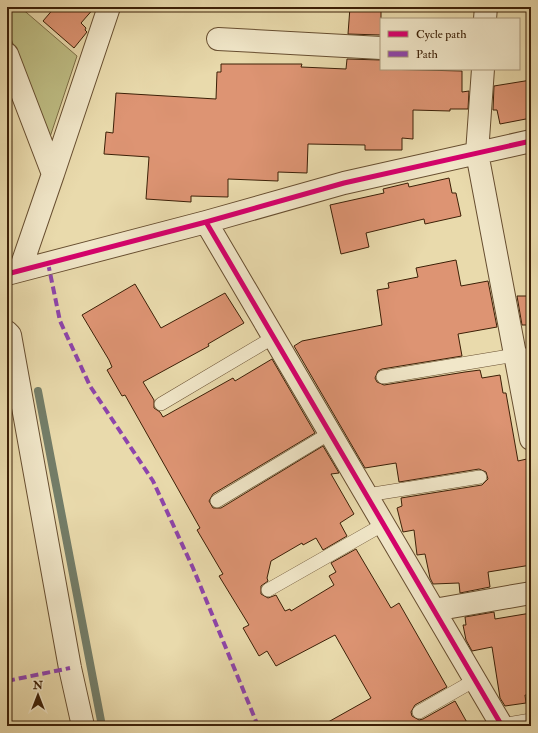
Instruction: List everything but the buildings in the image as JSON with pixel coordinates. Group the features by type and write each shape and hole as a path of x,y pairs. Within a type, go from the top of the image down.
{"street":[{"path":"14,272 53,174 109,7"},
{"path":"485,18 486,7"},
{"path":"218,39 380,48"},
{"path":"7,54 53,174"},
{"path":"483,70 477,153 523,355 531,439"},
{"path":"14,272 206,222 344,183 531,141"},
{"path":"206,222 502,726"},
{"path":"7,332 10,335 70,668 83,726"},
{"path":"434,610 531,593"}],"lane":[{"path":"161,404 274,337"},
{"path":"383,377 523,355"},
{"path":"217,501 330,433"},
{"path":"367,495 480,477"},
{"path":"268,590 384,524"},
{"path":"420,712 475,680"},
{"path":"502,726 531,720"}],"shaded area":[{"path":"7,7 20,7 77,56 49,140 7,28"}],"waterway":[{"path":"38,391 102,726"}],"marked path":[{"path":"48,263 60,321 90,386 153,481 193,568 258,726"},
{"path":"7,681 70,668"}],"cycle path":[{"path":"7,274 206,222 344,183 531,141"},
{"path":"206,222 502,726"}]}
